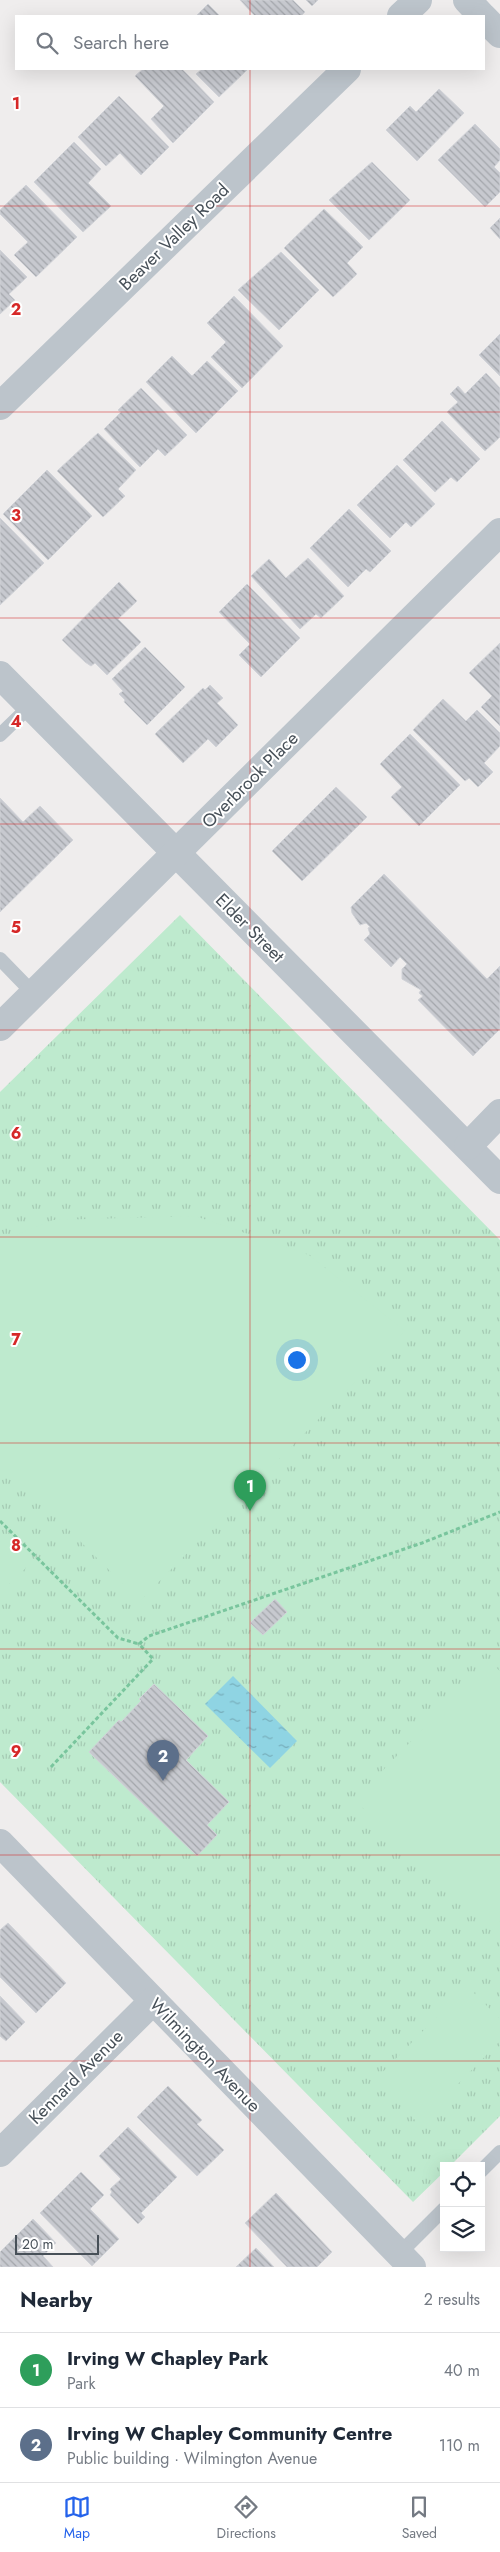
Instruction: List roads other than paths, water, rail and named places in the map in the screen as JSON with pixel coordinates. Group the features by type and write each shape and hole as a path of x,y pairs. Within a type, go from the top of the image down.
{"street":[{"path":"402,15 418,0"},
{"path":"467,0 481,15"},
{"path":"485,19 500,34"},
{"name":"Beaver Valley Road","path":"0,406 346,70"},
{"name":"Overbrook Place","path":"1,1024 34,994 500,532"},
{"name":"Elder Street","path":"0,675 500,1180"},
{"path":"468,1146 500,1113"},
{"name":"Wilmington Avenue","path":"0,1843 405,2260"},
{"name":"Kennard Avenue","path":"0,2153 152,2001"}],"lane":[{"path":"0,735 30,706"},
{"path":"0,959 34,994"},
{"path":"485,2167 500,2152"},
{"path":"405,2260 440,2214"}],"water":[{"path":"233,1676 297,1741 270,1768 205,1704"}],"place":[{"name":"Irving W Chapley Park","path":"250,1511"},
{"name":"Irving W Chapley Community Centre","path":"163,1781"}]}
